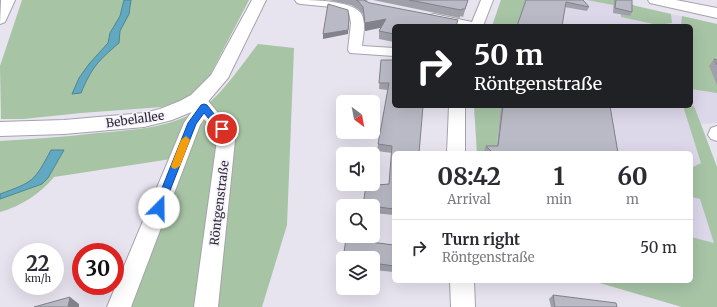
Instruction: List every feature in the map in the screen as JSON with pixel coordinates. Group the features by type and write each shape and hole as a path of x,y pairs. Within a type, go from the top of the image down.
{"main road":[{"path":"0,20 8,0"},
{"name":"Bebelallee","path":"0,129 64,127 155,118 201,103 223,72 259,0"},
{"path":"655,0 717,13"}],"street":[{"path":"301,0 346,5 356,14 355,50 392,52"},
{"path":"478,24 487,0"},
{"path":"423,16 464,24"},
{"path":"119,307 201,103"},
{"name":"Röntgenstraße","path":"201,103 222,129 226,140 206,307"},
{"path":"456,151 457,108"},
{"path":"462,283 463,307"}],"shaded area":[{"path":"501,0 620,0 636,6 717,24 717,123 701,124 717,167 717,307 682,307 600,283 693,283 693,151 477,151 474,108 693,108 693,24 493,24"}],"green space":[{"path":"22,0 249,0 209,77 197,91 187,98 162,107 23,119 1,119 0,66"},
{"path":"501,0 526,0 519,24 493,24"},
{"path":"587,0 620,0 636,6 671,14 672,23 653,24 621,17 621,14 630,16 629,8"},
{"path":"682,16 717,24 717,93 693,89 693,24 681,24"},
{"path":"258,44 294,48 287,225 262,307 131,307 171,159 54,177 43,189 30,199 0,212 0,141 61,137 139,129 153,127 180,119 205,106 212,100 240,68"},
{"path":"694,106 717,167 717,307 682,307 600,283 693,283 693,238 714,243 700,199 693,197 693,167 701,163 684,108 693,108"},
{"path":"474,108 501,108 497,144 498,150 477,151"}],"water":[{"path":"124,0 131,0 129,14 120,31 119,43 92,70 81,93 72,94 79,78 89,64 108,43 110,33 120,16"},
{"path":"51,150 64,150 48,178 42,184 0,199 0,194 20,187 32,180"}],"building":[{"path":"356,0 364,0 370,3 458,20 457,24 392,24 392,34 379,31 386,19 365,23 363,7"},
{"path":"409,0 468,0 465,9 461,10"},
{"path":"526,0 583,0 589,7 566,2 562,24 518,24"},
{"path":"616,0 632,0 632,12 615,8"},
{"path":"328,4 348,10 348,30 323,34"},
{"path":"381,60 392,60 392,108 423,108 419,151 392,151 392,209 380,207 380,199 364,199 365,191 380,191 380,185 389,184 392,146 378,144 389,83 379,83"},
{"path":"503,108 610,108 618,151 491,151 486,146 498,146"},
{"path":"345,243 378,243 392,245 392,266 380,264 380,251 344,251"},
{"path":"553,295 616,303 617,307 555,307"},
{"path":"70,297 68,307 34,307"}],"slow traffic":[{"path":"175,166 186,140"}],"route":[{"path":"159,208 192,123 204,107 222,129"}]}
